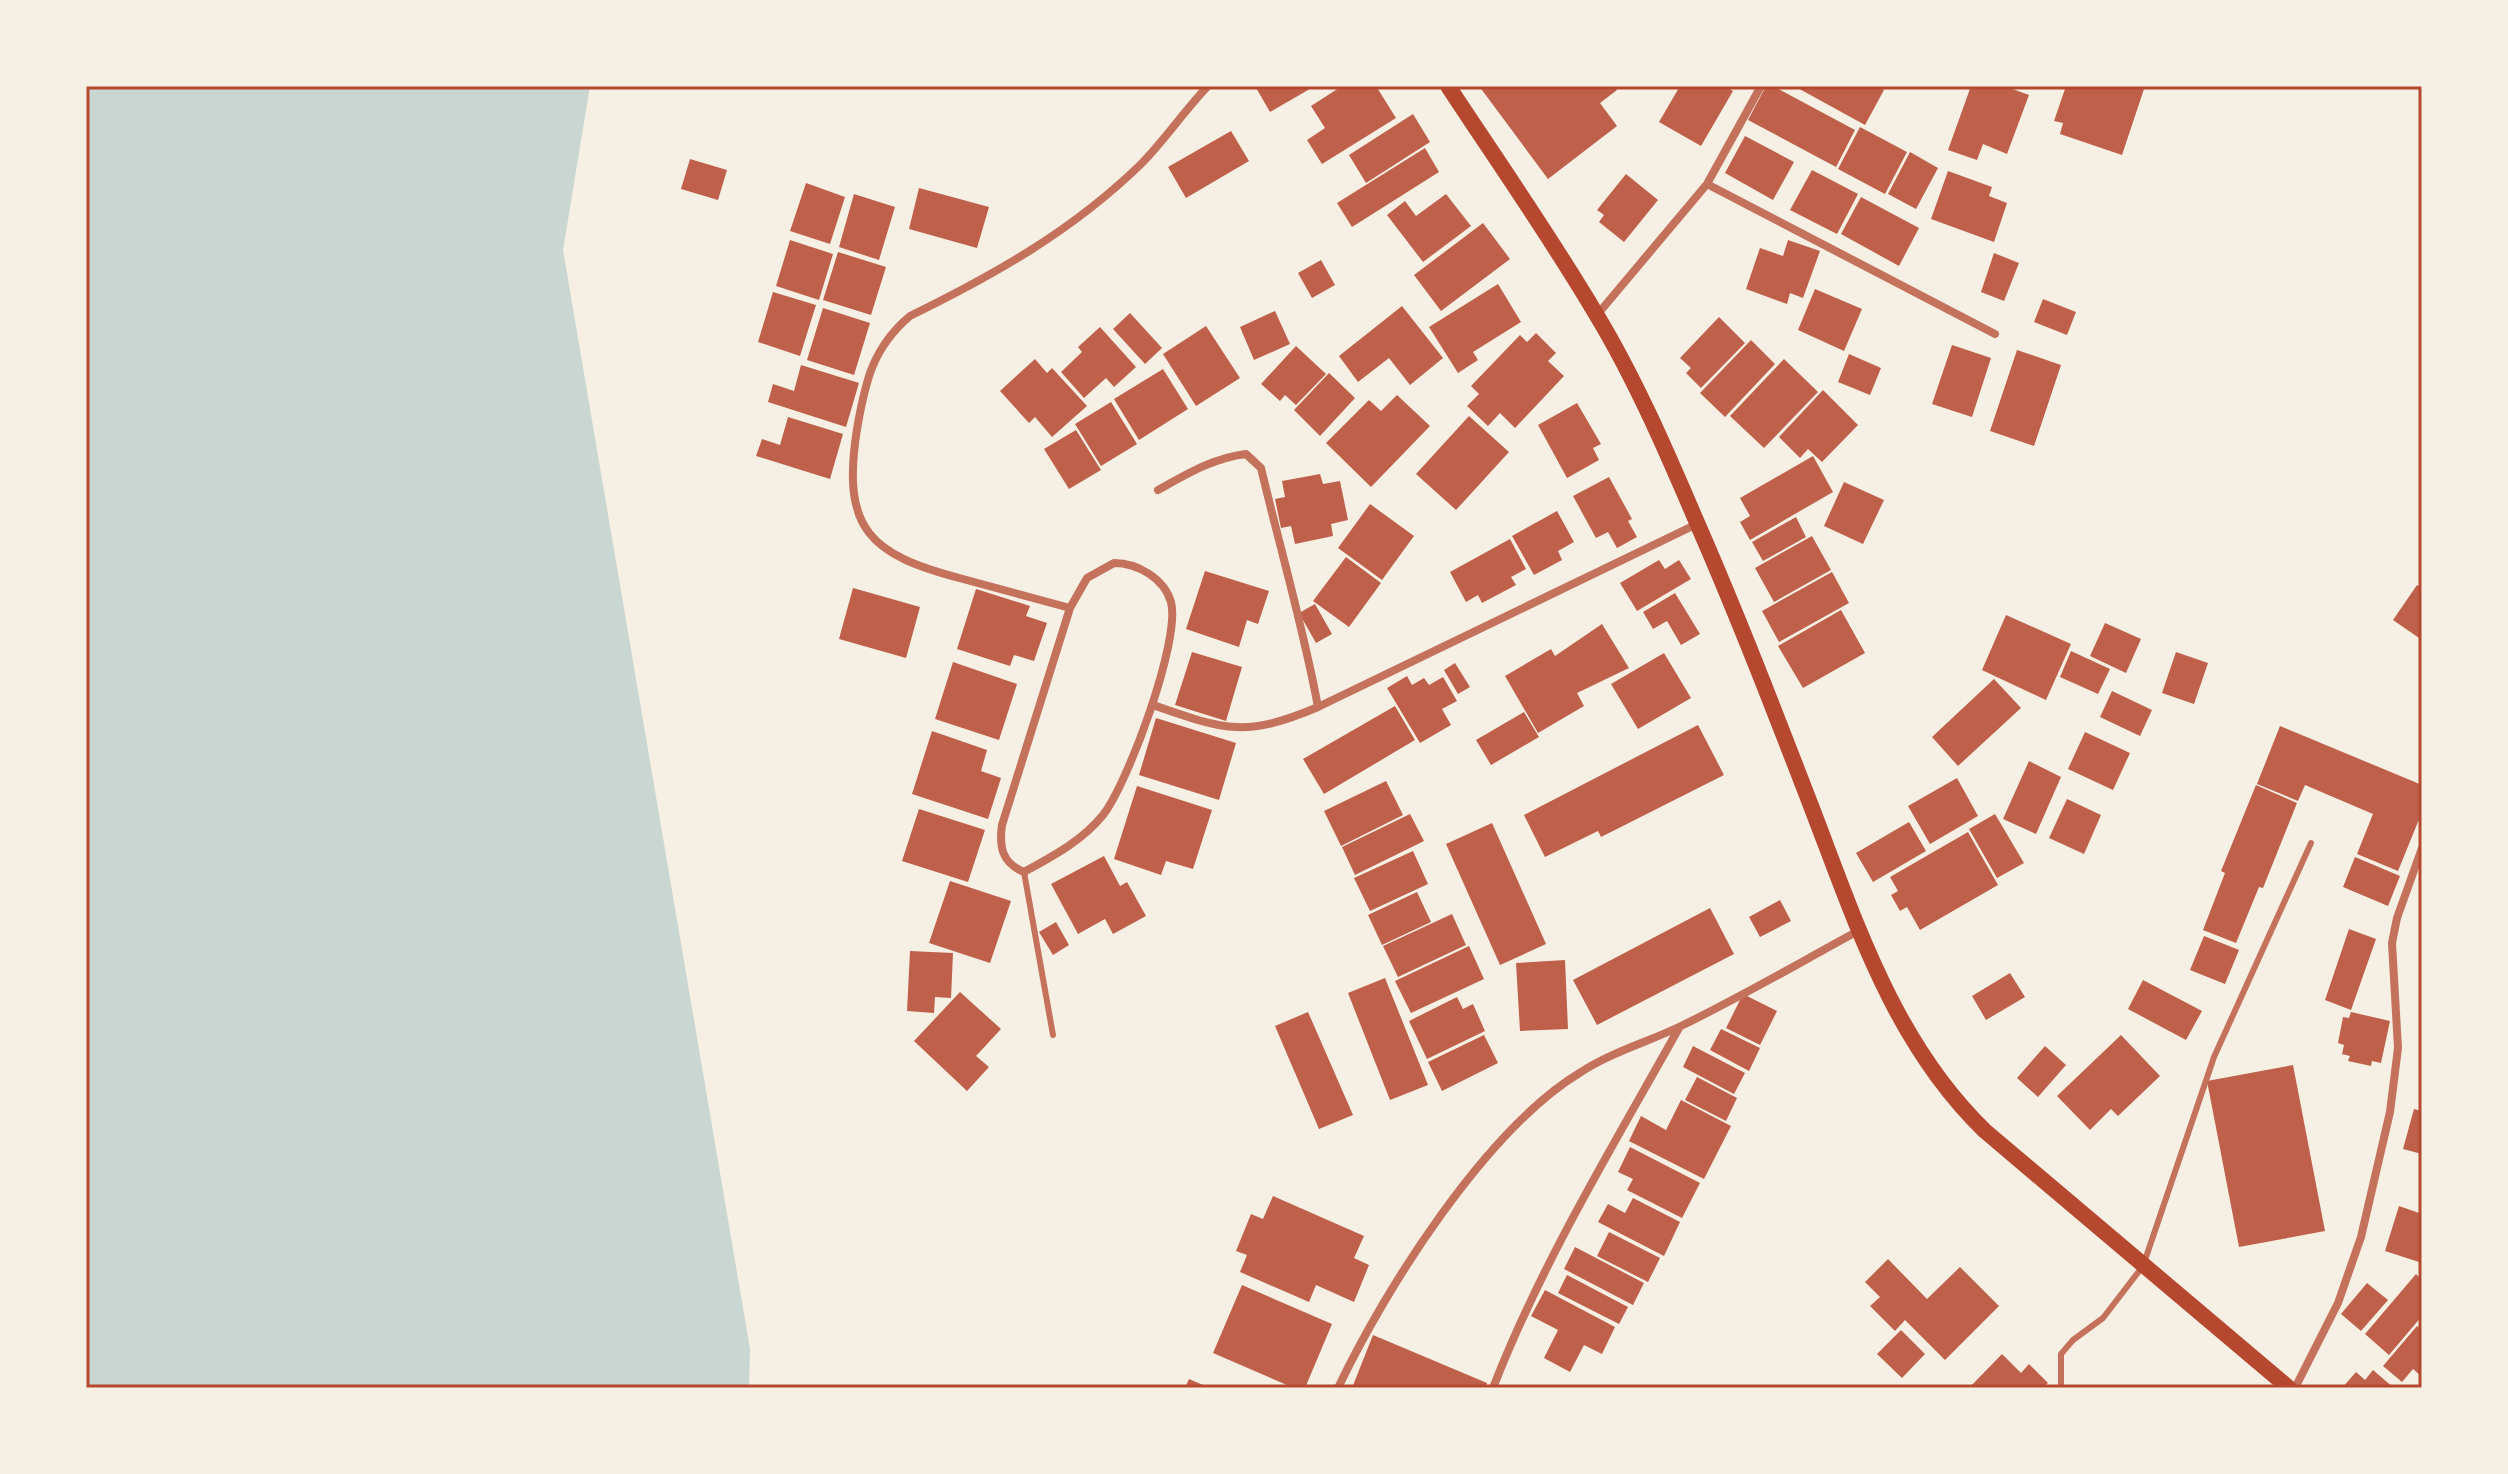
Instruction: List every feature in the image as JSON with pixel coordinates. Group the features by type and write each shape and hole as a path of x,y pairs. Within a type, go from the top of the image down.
{"main road":[{"path":"1448,86 1597,315 1698,524 1759,671 1858,931 1910,1038 1942,1087 1985,1131 2289,1388"}],"street":[{"path":"1070,608 903,562 873,538 855,506 851,485 870,366 892,331 910,316 1035,249 1107,196 1143,162 1208,86"},
{"path":"1597,315 1707,184 1761,86"},
{"path":"1707,184 1995,334"},
{"path":"1158,490 1193,470 1226,457 1246,454 1261,468 1289,589 1304,633 1318,707"},
{"path":"1153,705 1221,728 1246,730 1266,727 1318,707 1698,524"},
{"path":"1114,563 1138,567 1163,586 1173,613 1153,705 1115,797 1102,816 1064,850 1024,872 1010,866 1003,855 1002,825 1070,608 1087,578 1114,563"},
{"path":"2295,1388 2338,1303 2361,1237 2390,1112 2398,1048 2392,943 2397,918 2422,848"},
{"path":"1338,1388 1402,1272 1474,1175 1546,1097 1579,1072 1679,1027 1858,931"},
{"path":"1493,1388 1522,1314 1547,1263 1679,1027"}],"lane":[{"path":"2061,1388 2061,1354 2073,1340 2103,1318 2143,1266 2214,1057 2311,843"},
{"path":"1024,872 1053,1035"}],"shaded area":[{"path":"86,86 590,86 563,250 750,1349 749,1388 86,1388"}],"building":[{"path":"1255,86 1315,86 1270,112"},
{"path":"1342,86 1376,86 1396,118 1322,164 1307,140 1325,128 1311,106"},
{"path":"1479,86 1614,86 1617,90 1600,103 1617,126 1548,179"},
{"path":"1680,86 1725,86 1733,91 1701,146 1659,122"},
{"path":"1766,86 1773,86 1855,130 1836,167 1748,120"},
{"path":"1794,86 1876,86 1884,90 1865,125"},
{"path":"1971,86 2004,86 2029,95 2007,154 1983,144 1977,160 1948,150"},
{"path":"2066,86 2144,89 2122,155 2060,134 2063,123 2054,121"},
{"path":"1413,114 1430,142 1366,183 1349,155"},
{"path":"1860,127 1907,152 1885,194 1838,169"},
{"path":"1231,131 1249,161 1186,198 1168,167"},
{"path":"1745,136 1794,162 1773,200 1725,173"},
{"path":"1425,148 1439,172 1352,227 1337,203"},
{"path":"1910,152 1938,168 1916,209 1888,194"},
{"path":"690,159 727,170 718,200 681,189"},
{"path":"1812,170 1858,194 1837,234 1790,210"},
{"path":"1948,171 1992,187 1989,196 2007,203 1994,242 1931,219"},
{"path":"1626,174 1658,200 1624,242 1599,222 1604,215 1597,210"},
{"path":"806,183 845,197 830,244 790,231"},
{"path":"919,188 989,207 977,248 909,229"},
{"path":"854,194 895,207 879,260 839,247"},
{"path":"1446,194 1471,226 1423,262 1387,215 1405,201 1416,216"},
{"path":"1861,197 1919,228 1899,266 1841,234"},
{"path":"1483,223 1510,259 1441,311 1414,275"},
{"path":"790,240 833,254 819,300 776,286"},
{"path":"1788,240 1820,251 1803,298 1790,293 1787,304 1746,289 1760,248 1783,256"},
{"path":"838,252 886,267 871,315 823,300"},
{"path":"1994,253 2019,263 2004,301 1981,292"},
{"path":"1321,260 1335,285 1312,298 1298,273"},
{"path":"1498,284 1521,322 1473,352 1478,360 1458,373 1429,327"},
{"path":"1815,289 1862,309 1844,351 1798,330"},
{"path":"773,292 816,305 800,356 758,342"},
{"path":"2043,299 2076,312 2067,335 2034,322"},
{"path":"1402,306 1443,358 1410,385 1389,358 1358,382 1339,356"},
{"path":"823,308 870,323 854,375 807,360"},
{"path":"1275,311 1290,344 1254,360 1240,327"},
{"path":"1130,313 1162,348 1145,364 1113,329"},
{"path":"1719,317 1745,343 1701,388 1686,373 1691,368 1680,358"},
{"path":"1206,326 1240,378 1196,406 1163,354"},
{"path":"1100,327 1136,367 1114,387 1106,378 1084,398 1061,372 1082,352 1078,347"},
{"path":"1536,333 1556,353 1548,361 1564,376 1515,428 1500,413 1488,426 1467,406 1479,394 1471,386 1520,335 1527,342"},
{"path":"1751,340 1775,364 1725,417 1700,393"},
{"path":"1952,345 1991,358 1972,417 1932,404"},
{"path":"1296,346 1326,374 1296,405 1285,395 1280,401 1261,384"},
{"path":"2017,350 2061,365 2034,446 1990,431"},
{"path":"1849,354 1881,368 1870,395 1838,382"},
{"path":"1035,359 1047,373 1052,368 1087,406 1052,437 1035,417 1029,423 1000,391"},
{"path":"1784,359 1818,392 1764,448 1730,416"},
{"path":"801,365 859,383 846,427 768,402 773,384 794,391"},
{"path":"1163,369 1188,409 1139,440 1114,399"},
{"path":"1329,373 1355,398 1320,436 1294,410"},
{"path":"1823,390 1858,425 1822,462 1808,449 1800,458 1779,437"},
{"path":"1397,395 1430,426 1371,487 1326,443 1369,400 1381,411"},
{"path":"1111,402 1137,444 1101,466 1075,424"},
{"path":"1577,403 1601,444 1593,448 1599,460 1567,478 1538,425"},
{"path":"1469,416 1509,452 1456,510 1416,474"},
{"path":"788,417 843,434 830,479 756,456 762,439 780,445"},
{"path":"1076,430 1101,470 1069,489 1044,449"},
{"path":"1813,456 1833,492 1750,540 1740,522 1750,516 1740,498"},
{"path":"1320,474 1323,484 1340,481 1348,520 1331,524 1333,536 1295,544 1291,526 1281,528 1275,499 1285,497 1282,481"},
{"path":"1609,477 1632,519 1628,521 1637,537 1617,548 1608,532 1596,538 1573,496"},
{"path":"1844,482 1884,500 1863,544 1824,526"},
{"path":"1370,504 1414,536 1382,580 1338,548"},
{"path":"1557,511 1574,542 1558,551 1562,560 1534,575 1512,536"},
{"path":"1796,517 1806,537 1763,561 1752,542"},
{"path":"1812,536 1831,570 1774,602 1755,568"},
{"path":"1510,539 1526,569 1511,577 1516,585 1482,603 1478,595 1466,602 1450,572"},
{"path":"1346,557 1381,583 1349,627 1313,601"},
{"path":"1659,560 1665,569 1679,560 1691,579 1637,611 1620,583"},
{"path":"1205,571 1269,591 1258,624 1247,620 1239,647 1186,629"},
{"path":"1832,572 1849,603 1779,642 1762,611"},
{"path":"2417,585 2422,588 2422,640 2393,620"},
{"path":"853,588 920,607 906,658 839,639"},
{"path":"976,589 1030,606 1026,616 1047,623 1034,661 1014,655 1010,666 957,649"},
{"path":"1675,593 1700,634 1681,645 1667,621 1653,629 1643,612"},
{"path":"1315,604 1332,634 1316,643 1299,613"},
{"path":"1841,610 1865,653 1803,688 1778,646"},
{"path":"2006,615 2071,644 2046,700 1982,670"},
{"path":"2105,623 2141,639 2126,673 2090,656"},
{"path":"1602,624 1629,668 1577,693 1584,706 1538,733 1505,676 1551,649 1555,656"},
{"path":"2071,651 2110,669 2098,694 2060,677"},
{"path":"1192,652 1242,667 1226,721 1175,705"},
{"path":"2176,652 2208,663 2194,704 2162,693"},
{"path":"1664,653 1691,698 1638,729 1611,684"},
{"path":"953,662 1017,684 999,740 935,719"},
{"path":"1455,663 1470,687 1458,694 1444,670"},
{"path":"1407,676 1412,685 1424,678 1429,685 1443,677 1457,701 1442,709 1451,725 1420,743 1387,688"},
{"path":"1994,679 2021,708 1958,766 1932,737"},
{"path":"2112,691 2152,710 2140,736 2100,717"},
{"path":"1395,706 1415,740 1324,794 1303,759"},
{"path":"1524,712 1539,737 1491,765 1476,740"},
{"path":"1156,718 1236,743 1219,800 1139,775"},
{"path":"1698,725 1724,775 1601,837 1598,831 1545,857 1524,815"},
{"path":"2280,726 2422,785 2422,812 2398,871 2357,854 2373,814 2305,785 2298,801 2257,784"},
{"path":"932,731 987,750 981,771 1001,778 988,819 912,794"},
{"path":"2085,732 2130,753 2113,790 2068,769"},
{"path":"2029,761 2061,777 2036,834 2003,819"},
{"path":"1957,778 1978,816 1930,844 1908,806"},
{"path":"1386,781 1403,815 1341,846 1324,811"},
{"path":"2256,785 2297,803 2263,888 2259,887 2236,943 2203,930 2225,873 2221,871"},
{"path":"1137,786 1212,810 1193,869 1166,861 1161,875 1114,859"},
{"path":"2067,799 2101,815 2084,854 2049,838"},
{"path":"919,809 985,830 968,882 902,861"},
{"path":"1410,814 1424,841 1355,875 1342,847"},
{"path":"1995,814 2024,863 1997,878 1969,829"},
{"path":"1909,822 1926,851 1873,882 1856,853"},
{"path":"1492,823 1546,944 1500,965 1446,844"},
{"path":"1968,832 1998,885 1920,930 1907,907 1900,911 1891,895 1898,891 1890,877"},
{"path":"1413,851 1428,884 1370,911 1354,878"},
{"path":"1104,856 1120,886 1127,882 1146,916 1113,934 1105,919 1078,934 1051,884"},
{"path":"2355,857 2400,876 2388,906 2343,887"},
{"path":"950,881 1011,901 990,963 929,943"},
{"path":"1417,892 1431,922 1382,945 1368,915"},
{"path":"1780,900 1791,921 1760,937 1749,917"},
{"path":"1710,908 1734,954 1597,1025 1573,980"},
{"path":"1452,914 1466,945 1398,977 1383,946"},
{"path":"1056,922 1069,945 1053,955 1039,932"},
{"path":"2349,929 2376,939 2351,1010 2325,1000"},
{"path":"2204,936 2239,950 2225,984 2190,970"},
{"path":"1469,946 1484,979 1411,1013 1395,981"},
{"path":"910,951 953,953 951,998 935,997 934,1013 907,1011"},
{"path":"1565,960 1568,1029 1520,1031 1516,963"},
{"path":"2010,973 2025,997 1986,1020 1972,996"},
{"path":"1385,978 1428,1085 1390,1100 1348,993"},
{"path":"2143,980 2202,1011 2186,1040 2128,1009"},
{"path":"960,992 1001,1029 976,1056 989,1067 967,1091 914,1041"},
{"path":"1743,994 1777,1011 1760,1045 1726,1028"},
{"path":"1457,997 1463,1009 1473,1004 1485,1031 1427,1059 1409,1021"},
{"path":"1308,1012 1353,1115 1319,1129 1275,1026"},
{"path":"2351,1012 2390,1021 2381,1063 2372,1061 2371,1066 2348,1061 2350,1056 2342,1054 2344,1045 2338,1043 2343,1017 2349,1018"},
{"path":"1721,1029 1760,1048 1749,1071 1710,1050"},
{"path":"1484,1035 1498,1063 1442,1091 1428,1062"},
{"path":"2121,1035 2160,1076 2118,1116 2111,1109 2090,1130 2057,1096"},
{"path":"1693,1046 1745,1073 1734,1094 1683,1067"},
{"path":"2045,1046 2066,1065 2038,1097 2017,1078"},
{"path":"2293,1065 2325,1231 2239,1247 2207,1081"},
{"path":"1697,1077 1737,1098 1726,1121 1685,1100"},
{"path":"1681,1100 1731,1126 1704,1179 1629,1141 1641,1116 1666,1130"},
{"path":"2414,1109 2422,1111 2422,1154 2403,1149"},
{"path":"1630,1147 1700,1183 1682,1218 1627,1190 1633,1179 1618,1172"},
{"path":"1273,1196 1364,1236 1354,1258 1369,1265 1354,1302 1316,1285 1309,1302 1240,1272 1247,1255 1236,1251 1251,1214 1263,1219"},
{"path":"1633,1198 1680,1222 1664,1256 1598,1222 1608,1204 1625,1213"},
{"path":"2399,1206 2422,1214 2422,1263 2385,1251"},
{"path":"1609,1232 1660,1258 1648,1282 1597,1256"},
{"path":"1575,1247 1644,1283 1633,1305 1564,1269"},
{"path":"1888,1259 1927,1299 1960,1267 1999,1306 1945,1360 1905,1320 1895,1331 1870,1306 1880,1297 1865,1282"},
{"path":"2416,1274 2422,1280 2422,1316 2389,1355 2365,1334"},
{"path":"1567,1275 1628,1307 1619,1324 1558,1293"},
{"path":"2367,1283 2388,1300 2361,1331 2341,1314"},
{"path":"1242,1285 1332,1324 1305,1388 1294,1388 1213,1353"},
{"path":"1545,1290 1615,1327 1602,1354 1584,1345 1570,1372 1544,1358 1558,1330 1531,1316"},
{"path":"2417,1326 2422,1330 2422,1377 2413,1369 2402,1382 2383,1366"},
{"path":"1901,1330 1925,1354 1902,1378 1877,1354"},
{"path":"1373,1335 1487,1383 1485,1388 1352,1388"},
{"path":"2002,1354 2021,1373 2029,1364 2048,1383 2042,1388 1969,1388"},
{"path":"2373,1370 2394,1388 2342,1388 2356,1372 2365,1380"},
{"path":"1189,1379 1210,1388 1185,1388"}]}
